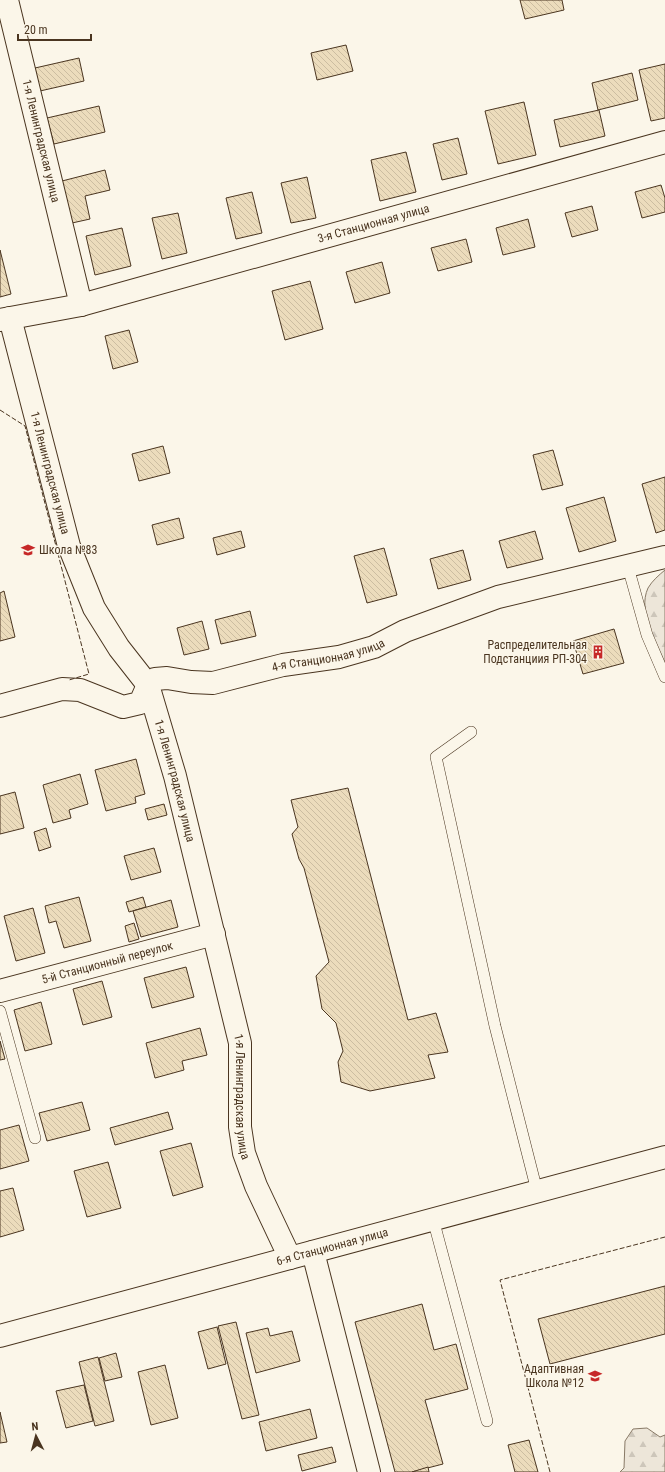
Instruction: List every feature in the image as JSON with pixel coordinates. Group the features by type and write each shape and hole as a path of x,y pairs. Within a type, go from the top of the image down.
{"street":[{"name":"1-я Ленинградская улица","path":"7,0 82,306"},
{"name":"3-я Станционная улица","path":"5,319 82,306 665,142"},
{"name":"1-я Ленинградская улица","path":"5,319 69,546 94,608 119,648 148,685 175,776 240,1042 240,1127 244,1153 256,1186 290,1258"},
{"name":"4-я Станционная улица","path":"148,685 155,679 167,678 191,682 213,683 283,665 339,658 374,647 405,631 498,597 665,557"},
{"path":"0,706 62,689 80,690 123,707 140,703 148,685"},
{"name":"5-й Станционный переулок","path":"0,991 214,934"},
{"name":"6-я Станционная улица","path":"0,1336 665,1157"},
{"path":"313,1252 369,1472"}],"lane":[{"path":"628,567 647,635 665,677"},
{"path":"471,732 436,757 495,1026 537,1191"},
{"path":"0,1011 35,1138"},
{"path":"432,1219 487,1421"}],"green space":[{"path":"665,570 665,665 646,617 645,597 648,588"},
{"path":"647,1428 660,1437 665,1435 665,1472 620,1472 624,1468 625,1441 633,1429"}],"building":[{"path":"520,0 562,0 564,10 525,19"},
{"path":"346,45 353,71 317,80 311,53"},
{"path":"79,58 84,81 40,91 35,68"},
{"path":"665,64 665,118 651,121 639,70"},
{"path":"632,73 638,100 598,110 592,83"},
{"path":"524,102 536,155 498,164 485,111"},
{"path":"99,106 105,132 54,144 47,118"},
{"path":"599,110 605,136 560,147 554,120"},
{"path":"458,138 467,174 442,180 433,144"},
{"path":"406,152 416,192 380,201 371,160"},
{"path":"105,170 110,190 85,196 90,219 72,223 62,181"},
{"path":"307,177 316,218 291,223 281,183"},
{"path":"661,185 665,198 665,212 642,218 635,192"},
{"path":"252,192 262,233 236,239 226,198"},
{"path":"592,206 598,230 572,237 565,213"},
{"path":"178,213 187,253 162,259 152,218"},
{"path":"528,219 535,247 503,255 496,228"},
{"path":"122,228 131,266 95,275 86,236"},
{"path":"466,239 472,262 438,271 431,248"},
{"path":"0,250 11,294 0,297"},
{"path":"382,262 390,293 355,303 346,272"},
{"path":"310,281 323,329 285,340 272,291"},
{"path":"129,330 138,362 113,369 105,336"},
{"path":"163,446 170,473 139,481 132,454"},
{"path":"553,450 563,485 542,490 533,455"},
{"path":"665,477 665,530 656,533 642,484"},
{"path":"604,497 616,541 579,552 566,508"},
{"path":"179,518 184,538 157,545 152,525"},
{"path":"241,531 245,547 217,555 213,538"},
{"path":"535,531 543,559 507,568 499,541"},
{"path":"384,548 397,595 367,603 354,556"},
{"path":"463,550 471,580 438,589 430,559"},
{"path":"4,591 15,637 0,641 0,593"},
{"path":"250,611 256,636 221,644 215,620"},
{"path":"202,621 209,649 184,655 177,628"},
{"name":"Распределительная Подстанциия РП-304","path":"614,629 624,663 583,674 573,641"},
{"path":"136,759 145,794 135,797 136,803 106,811 95,770"},
{"path":"80,774 88,804 69,810 71,818 53,823 43,785"},
{"path":"348,788 408,1020 436,1013 448,1052 428,1055 435,1078 370,1091 341,1082 338,1062 343,1051 336,1023 322,1009 316,976 329,962 304,868 299,859 292,834 298,827 291,800"},
{"path":"15,792 24,828 0,834 0,796"},
{"path":"164,804 167,815 148,820 145,809"},
{"path":"46,828 51,847 39,851 34,832"},
{"path":"154,848 161,872 131,880 124,856"},
{"path":"79,897 91,941 64,948 56,921 49,923 45,906"},
{"path":"143,897 146,907 129,912 126,902"},
{"path":"171,900 178,927 141,937 133,911"},
{"path":"33,908 45,953 16,961 4,916"},
{"path":"134,923 139,939 129,942 125,926"},
{"path":"186,967 194,997 152,1008 144,978"},
{"path":"102,981 112,1017 83,1025 73,989"},
{"path":"41,1002 52,1044 25,1051 14,1010"},
{"path":"200,1028 207,1055 182,1061 184,1070 155,1078 146,1043"},
{"path":"0,1041 5,1059 0,1060"},
{"path":"82,1102 90,1130 47,1141 39,1113"},
{"path":"168,1112 173,1129 115,1145 110,1128"},
{"path":"19,1125 29,1161 0,1169 0,1130"},
{"path":"191,1143 203,1187 173,1196 160,1151"},
{"path":"108,1162 121,1208 87,1217 74,1171"},
{"path":"13,1188 24,1230 0,1237 0,1191"},
{"path":"665,1286 665,1334 550,1364 538,1319"},
{"path":"422,1304 434,1350 456,1344 468,1389 425,1400 443,1464 412,1472 395,1472 355,1322"},
{"path":"236,1322 259,1415 242,1419 218,1326"},
{"path":"217,1327 226,1364 208,1369 198,1332"},
{"path":"268,1328 270,1336 292,1331 300,1361 256,1373 246,1333"},
{"path":"116,1353 122,1377 105,1381 99,1358"},
{"path":"98,1357 114,1421 95,1426 79,1362"},
{"path":"165,1365 178,1418 151,1425 138,1372"},
{"path":"84,1385 93,1421 66,1428 56,1391"},
{"path":"310,1409 317,1438 266,1451 259,1422"},
{"path":"0,1412 7,1442 0,1443"},
{"path":"529,1440 538,1472 515,1472 508,1445"},
{"path":"332,1447 336,1462 302,1471 298,1455"},
{"path":"428,1467 429,1472 412,1472"}],"fence":[{"path":"0,410 25,426 89,674 69,680"},
{"path":"550,1472 500,1280 665,1237"}],"place":[{"name":"Школа №83","path":"28,550"},
{"name":"Распределительная Подстанциия РП-304","path":"598,652"},
{"name":"Адаптивная Школа №12","path":"595,1376"}]}
